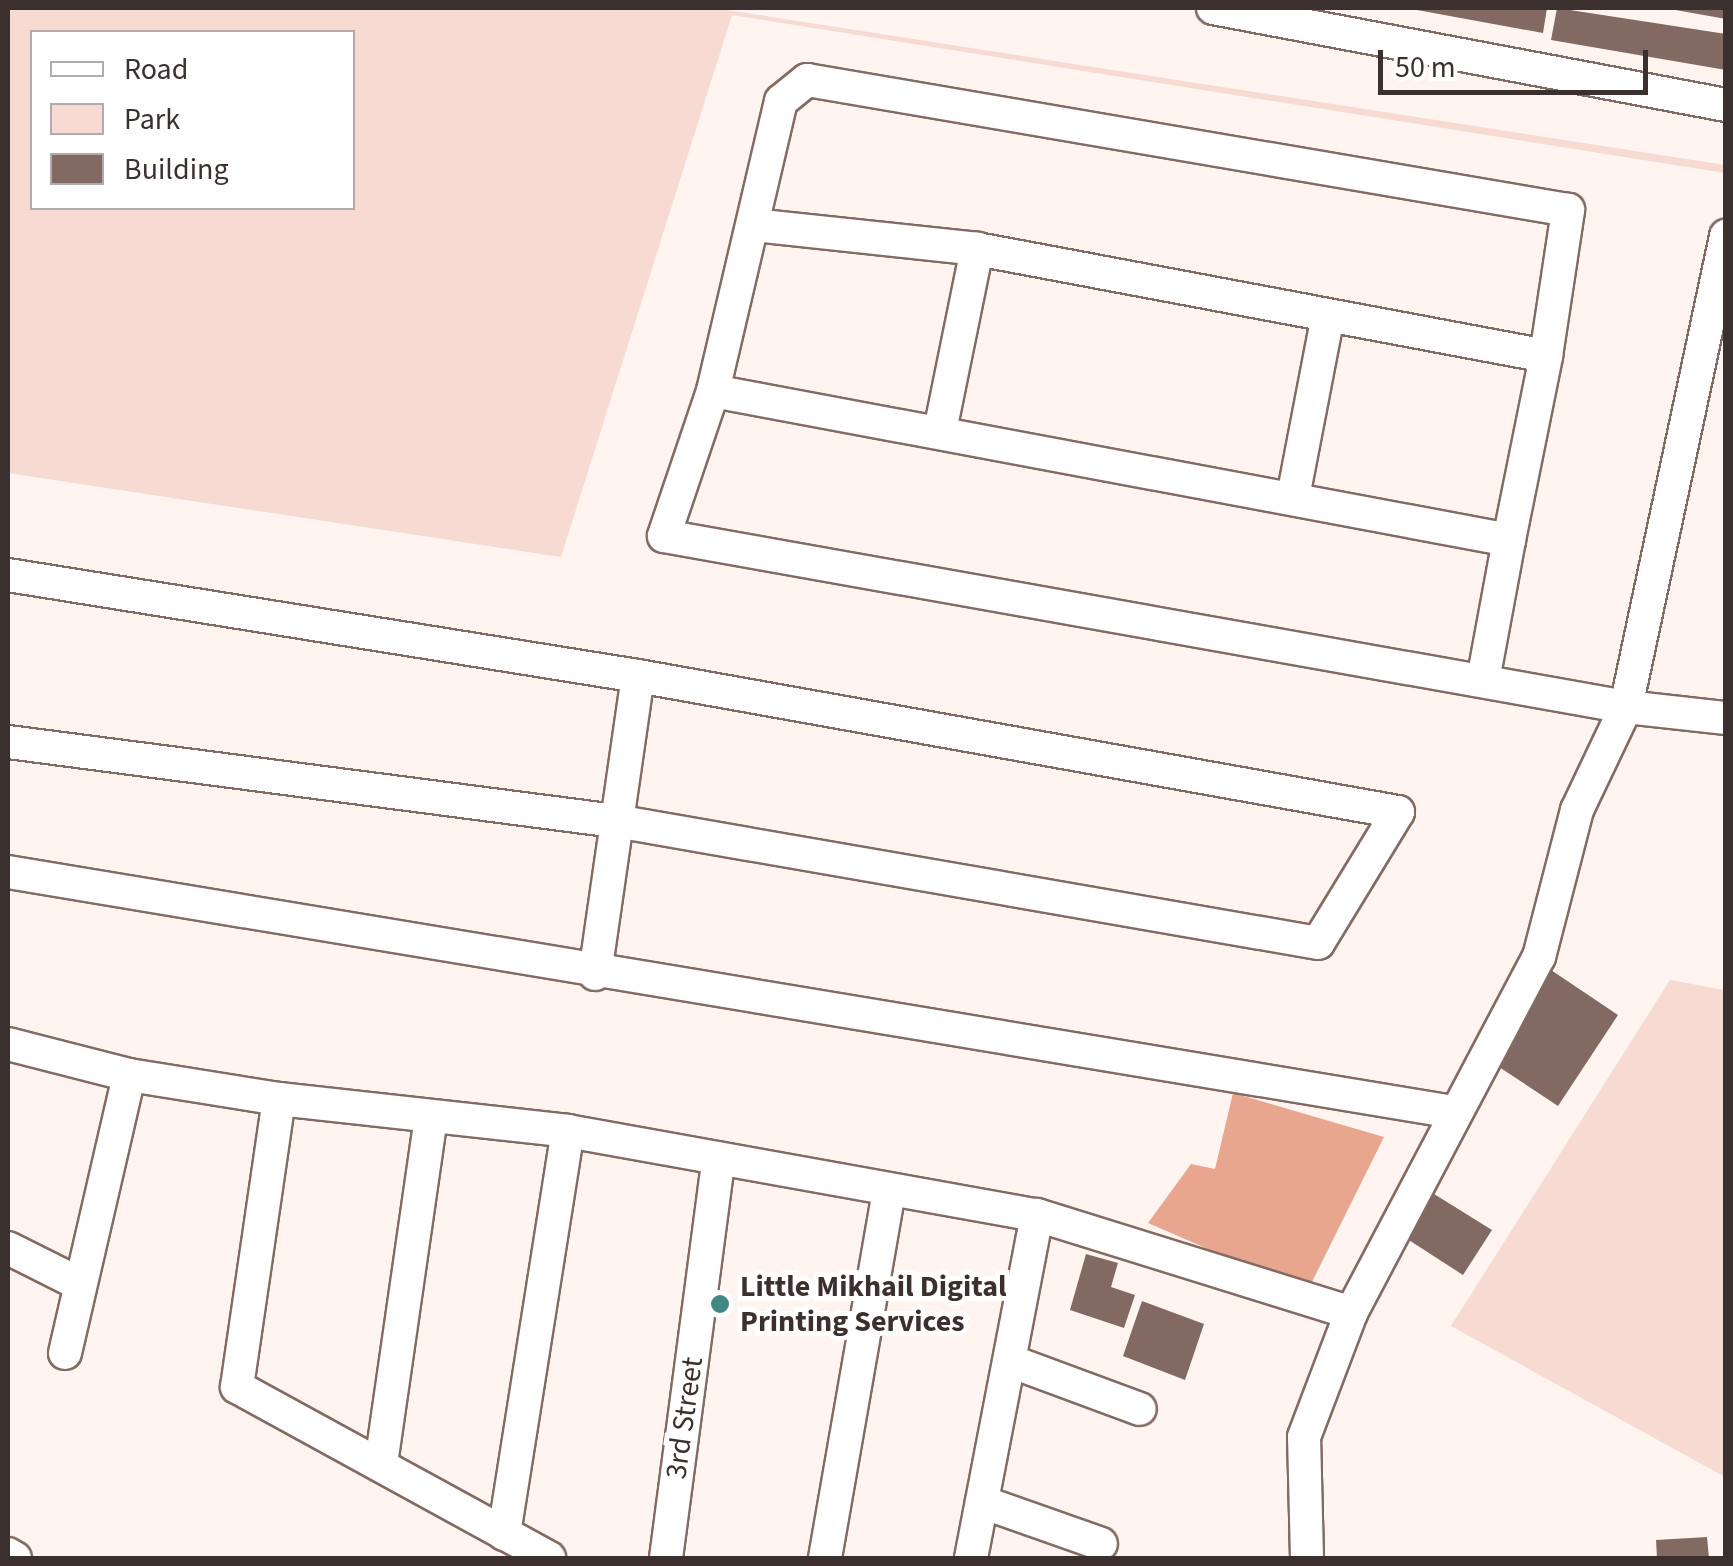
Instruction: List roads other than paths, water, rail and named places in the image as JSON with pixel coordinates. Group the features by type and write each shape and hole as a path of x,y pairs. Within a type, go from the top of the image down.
{"street":[{"path":"1213,8 1726,105"},
{"path":"1483,680 1546,356 1568,210 808,80 782,101 713,390 664,536 1626,707 1726,718"},
{"path":"754,225 977,249 1546,356"},
{"path":"1308,1558 1304,1438 1351,1312 1453,1112 1539,957 1577,810 1626,707 1724,245"},
{"path":"940,431 977,249"},
{"path":"1293,498 1328,316"},
{"path":"713,390 1509,540"},
{"path":"8,575 638,676 1398,812 1318,943 615,821 8,742"},
{"path":"595,974 638,676"},
{"path":"8,872 595,974 1453,1112"},
{"path":"8,1044 129,1075 279,1099 568,1131 1037,1215 1114,1234 1351,1312"},
{"path":"65,1352 129,1075"},
{"path":"279,1099 237,1387 549,1558"},
{"path":"382,1464 431,1118"},
{"path":"504,1534 568,1131"},
{"name":"3rd Street","path":"666,1558 719,1158"},
{"path":"826,1558 890,1190"},
{"path":"971,1558 1013,1362 1037,1215"},
{"path":"8,1248 80,1284"},
{"path":"1013,1362 1140,1409"},
{"path":"982,1502 1101,1544"},
{"path":"8,1554 15,1558"}],"place":[{"name":"Little Mikhail Digital Printing Services","path":"720,1304"}]}
